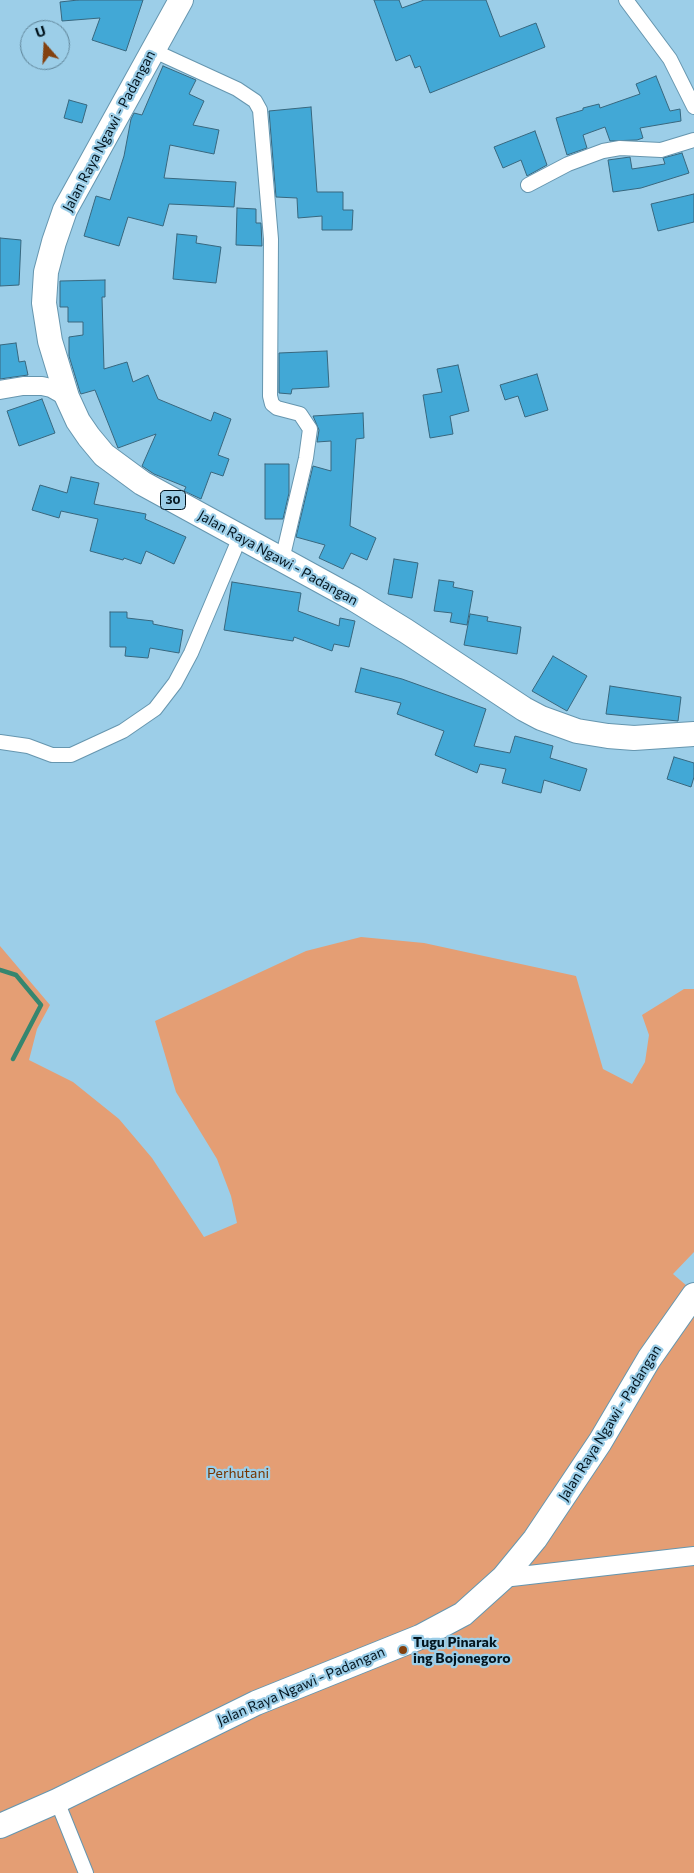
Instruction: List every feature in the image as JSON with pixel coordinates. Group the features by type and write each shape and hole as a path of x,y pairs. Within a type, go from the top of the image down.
{"highway":[{"name":"Jalan Raya Ngawi - Padangan","path":"181,0 65,210 46,272 44,303 50,341 67,397 78,421 89,437 104,455 142,483 406,631 524,709 547,721 577,731 608,736 634,738 694,734"},
{"name":"Jalan Raya Ngawi - Padangan","path":"0,1826 57,1801 256,1703 446,1625 463,1614 503,1578 540,1531 600,1442 649,1359 694,1295"}],"street":[{"path":"626,0 670,59 694,107"},
{"path":"152,50 237,89 255,101 260,110 271,239 270,396 272,404 277,408 300,414 310,429 306,458 282,560"},
{"path":"528,185 568,164 604,152 620,148 661,150 694,140"},
{"path":"0,390 23,386 42,386 51,388 67,397"},
{"path":"0,742 28,746 52,756 71,755 123,731 155,709 175,683 191,652 240,537"},
{"path":"503,1578 694,1556"},
{"path":"57,1801 86,1873"}],"green space":[{"name":"Perhutani","path":"361,937 424,943 576,976 603,1069 632,1084 645,1062 649,1035 642,1015 684,989 694,989 694,1252 673,1274 694,1292 694,1873 0,1873 0,946 50,1005 37,1029 29,1060 73,1082 119,1119 152,1158 204,1237 237,1223 231,1196 217,1159 176,1092 155,1021 306,951"}],"building":[{"path":"78,0 143,0 126,51 92,40 100,18 62,20 60,2"},
{"path":"374,0 399,0 402,8 424,0 486,0 500,37 536,23 545,47 430,93 420,66 415,68 410,55 396,61"},
{"path":"163,66 196,80 189,94 204,101 193,125 219,130 214,154 170,145 164,178 236,182 234,207 169,204 163,226 128,217 119,246 84,236 96,196 110,200 124,156 131,119 134,113 142,115"},
{"path":"656,76 670,111 680,109 681,121 640,128 643,138 637,140 610,141 605,127 583,135 587,148 567,155 556,118 599,104 600,108 640,94 636,84"},
{"path":"69,100 87,105 82,123 64,118"},
{"path":"311,107 317,192 343,192 343,210 353,210 352,230 322,230 322,216 298,218 297,198 276,197 269,111"},
{"path":"535,131 547,165 527,176 521,160 503,168 494,147"},
{"path":"682,153 689,173 641,188 613,192 608,160 630,157 632,169 665,164 663,158"},
{"path":"694,194 694,222 658,231 651,204"},
{"path":"237,208 256,209 256,223 261,223 262,246 236,245"},
{"path":"177,234 197,236 196,243 221,247 216,283 173,279"},
{"path":"0,238 21,240 19,285 0,286"},
{"path":"105,280 105,297 102,297 104,369 127,362 133,382 148,375 158,399 211,421 214,412 231,419 218,455 229,459 223,476 211,472 201,499 184,491 186,487 154,474 142,466 156,434 118,448 95,390 81,394 80,392 69,356 69,337 83,335 83,322 68,322 68,307 60,307 60,281"},
{"path":"16,343 19,362 25,361 28,375 0,379 0,345"},
{"path":"327,351 329,387 292,389 291,394 279,393 279,353"},
{"path":"458,365 469,411 450,416 453,434 430,438 423,395 442,392 437,369"},
{"path":"537,374 548,410 525,417 518,396 505,400 500,385"},
{"path":"42,399 55,433 19,446 7,411"},
{"path":"363,413 364,438 356,439 350,526 376,538 367,560 351,553 343,569 319,558 325,545 296,537 313,466 331,471 331,441 317,442 319,430 313,416"},
{"path":"265,464 289,464 289,493 283,519 265,519"},
{"path":"71,477 99,483 94,504 146,514 145,519 186,537 174,564 146,551 141,564 124,558 123,560 90,551 98,519 61,511 59,518 32,510 40,485 67,493"},
{"path":"394,559 418,563 412,598 388,594"},
{"path":"439,580 454,582 453,587 473,591 467,625 450,622 452,613 434,611"},
{"path":"232,582 301,593 298,611 339,626 340,618 355,621 349,647 334,644 332,651 294,637 293,641 224,630"},
{"path":"110,612 127,612 127,618 153,621 153,624 183,630 179,653 150,648 148,658 125,656 126,647 110,647"},
{"path":"470,614 488,617 487,621 521,627 517,654 464,645"},
{"path":"553,656 587,676 567,711 532,691"},
{"path":"361,668 402,679 486,709 474,746 510,753 515,736 553,746 550,758 587,769 580,791 544,780 541,793 502,783 506,769 480,764 477,773 435,755 444,731 397,714 401,703 355,692"},
{"path":"610,686 681,697 678,721 606,714"},
{"path":"674,757 694,763 694,777 691,787 667,779"}],"waterway":[{"path":"0,970 16,975 41,1005 13,1059"}],"place":[{"name":"Tugu Pinarak ing Bojonegoro","path":"403,1650"}]}
